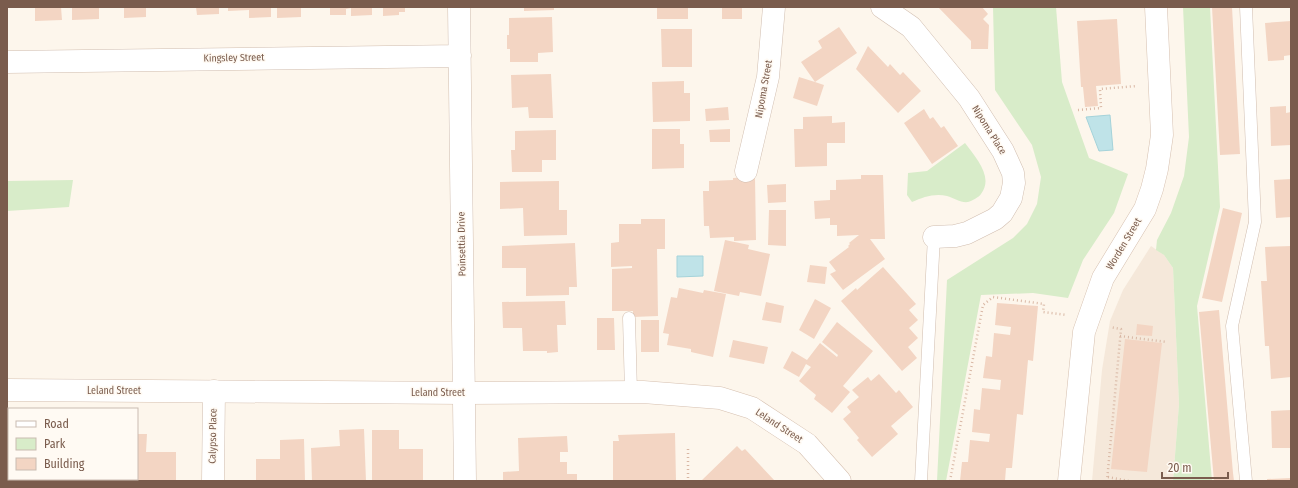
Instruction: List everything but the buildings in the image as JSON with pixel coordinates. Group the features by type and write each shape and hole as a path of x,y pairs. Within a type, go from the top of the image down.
{"street":[{"name":"Poinsettia Drive","path":"459,7 465,481"},
{"name":"Nipoma Street","path":"746,171 768,77 774,7"},
{"name":"Nipoma Place","path":"882,7 912,27 969,98 1003,152 1013,173 1014,183 1011,198 1002,213 995,219 967,233 955,236 934,237"},
{"name":"Worden Street","path":"1069,480 1084,332 1103,278 1145,209 1157,169 1162,134 1156,7"},
{"name":"Kingsley Street","path":"7,62 460,56"},
{"name":"Leland Street","path":"7,390 465,393 643,392 720,398 752,408 807,444 840,481"},
{"name":"Calypso Place","path":"213,481 214,391"}],"lane":[{"path":"1246,7 1255,222 1232,326 1246,481"},
{"path":"921,481 934,237"},
{"path":"629,318 631,392"}],"path":[{"path":"1078,110 1103,108 1100,89 1137,86"},
{"path":"950,481 982,305 993,297 1044,304 1043,312 1067,315"},
{"path":"1107,481 1121,329 1109,327"},
{"path":"1120,336 1167,342"},
{"path":"688,449 688,481"},
{"path":"1108,477 1129,481"}],"shaded area":[{"path":"1151,246 1164,255 1173,268 1179,404 1173,481 1092,481 1102,370 1110,321 1123,290"}],"green space":[{"path":"993,7 1056,7 1062,82 1089,158 1128,174 1114,213 1083,260 1068,298 1033,293 981,295 946,481 937,481 947,280 1013,238 1027,224 1037,204 1041,177 1032,145 995,90"},
{"path":"1183,7 1210,7 1220,207 1197,306 1212,481 1173,481 1179,404 1173,268 1164,255 1156,250 1157,240 1171,213 1184,176 1189,137"},
{"path":"965,143 985,174 986,181 980,195 968,202 960,201 947,196 934,195 912,202 907,195 908,173 927,171"},
{"path":"73,180 69,207 7,211 7,181"}],"water":[{"path":"1110,115 1113,150 1099,151 1086,117"},
{"path":"677,256 703,256 703,276 677,277"}]}
